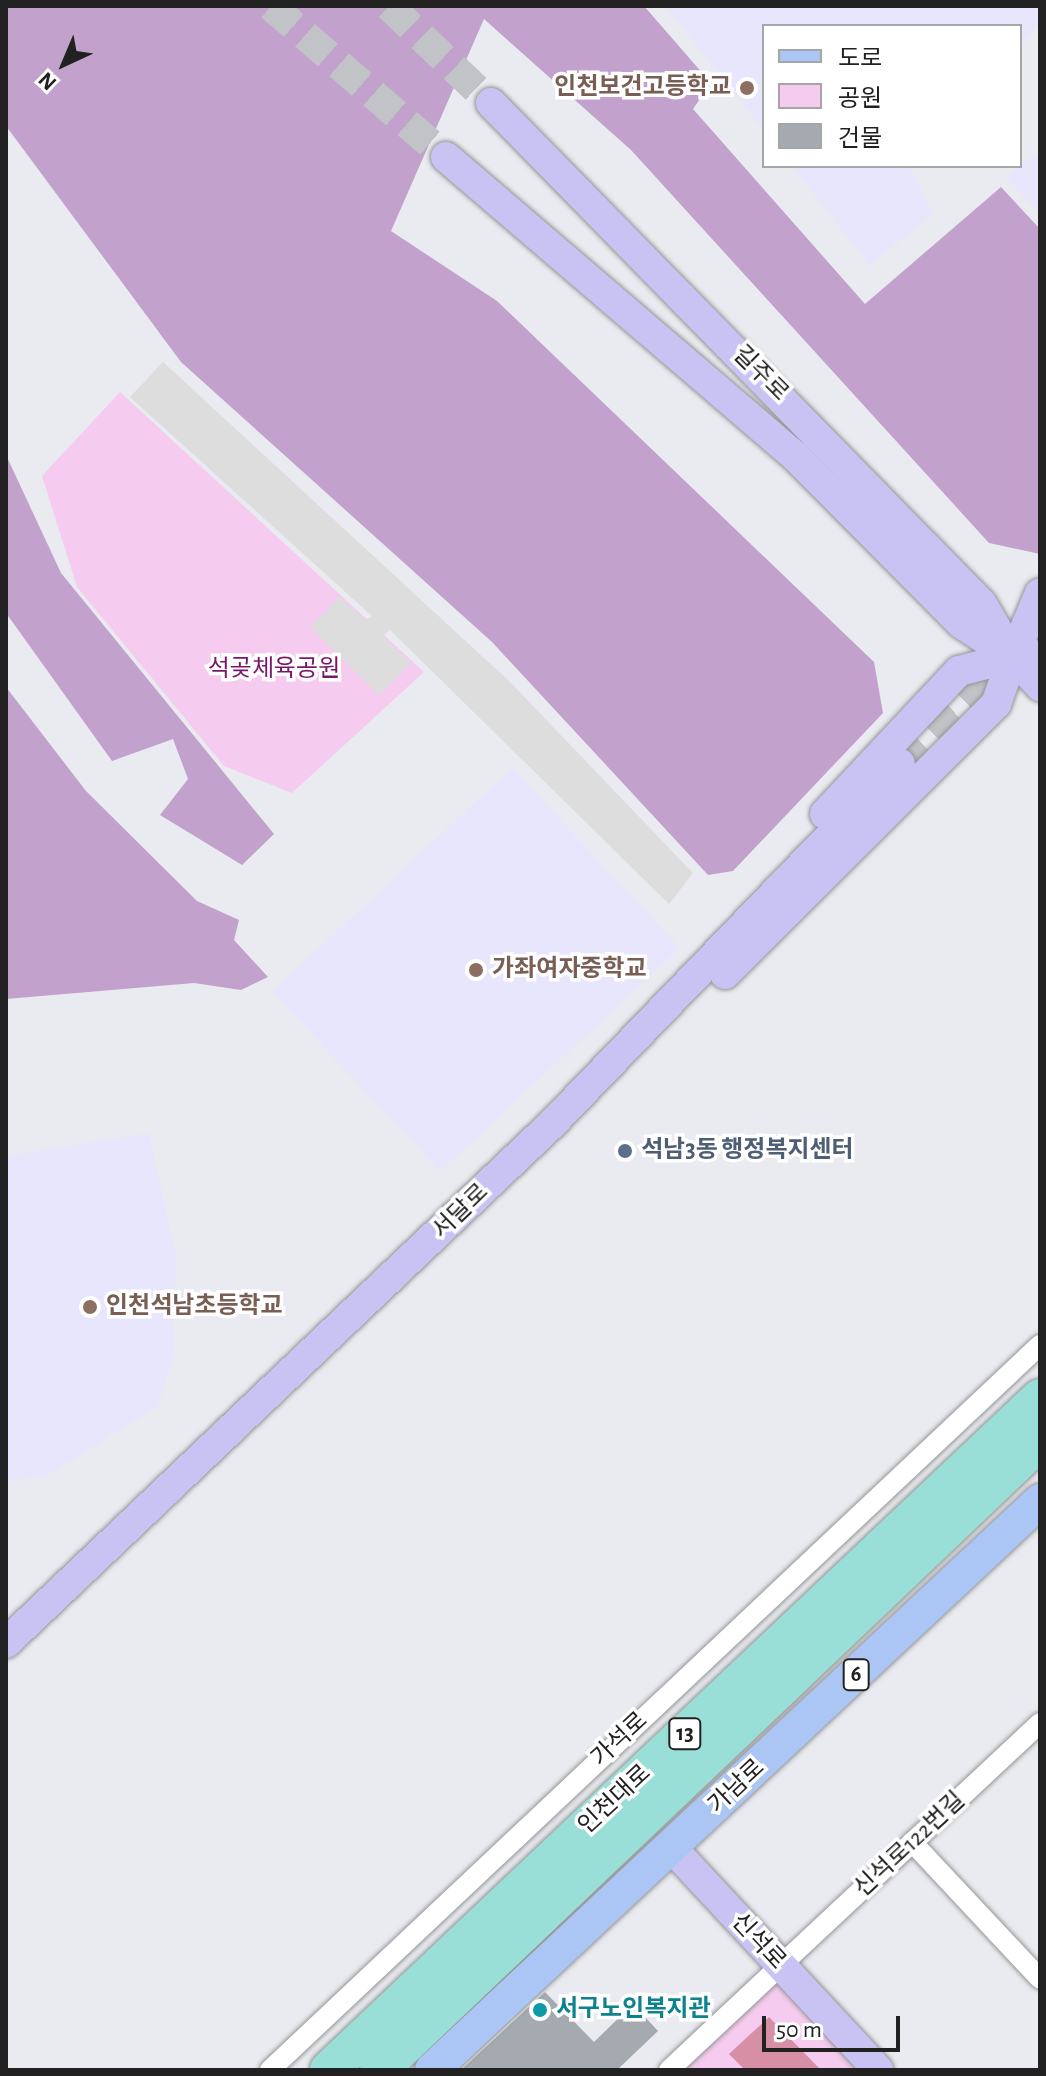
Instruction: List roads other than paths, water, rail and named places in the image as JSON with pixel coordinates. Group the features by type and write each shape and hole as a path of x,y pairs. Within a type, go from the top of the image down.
{"highway":[{"name":"인천대로","path":"329,2070 1040,1398"},
{"name":"인천대로","path":"379,2070 1040,1441"}],"main road":[{"name":"가남로","path":"432,2070 1040,1501"}],"street":[{"name":"길주로","path":"491,103 1027,651 1040,686"},
{"name":"길주로","path":"446,157 796,457 962,624 1027,651"},
{"path":"901,764 996,704 1027,651 1040,593"},
{"path":"901,764 959,671 1027,651"},
{"name":"서달로","path":"6,1643 554,1122 901,764"},
{"name":"가석로","path":"270,2070 1040,1345"},
{"name":"신석로122번길","path":"669,2070 912,1842 1038,1729"},
{"path":"912,1842 1040,1979"},
{"name":"신석로","path":"672,1848 878,2070"}],"tunnel":[{"path":"271,6 446,157"},
{"path":"389,6 491,103"},
{"path":"900,764 1040,632"}],"place":[{"name":"인천보건고등학교","path":"747,88"},
{"name":"가좌여자중학교","path":"476,970"},
{"name":"석남3동 행정복지센터","path":"625,1151"},
{"name":"인천석남초등학교","path":"90,1307"},
{"name":"서구노인복지관","path":"540,2010"}],"park label":[{"name":"석곶체육공원","path":"274,670"}]}
